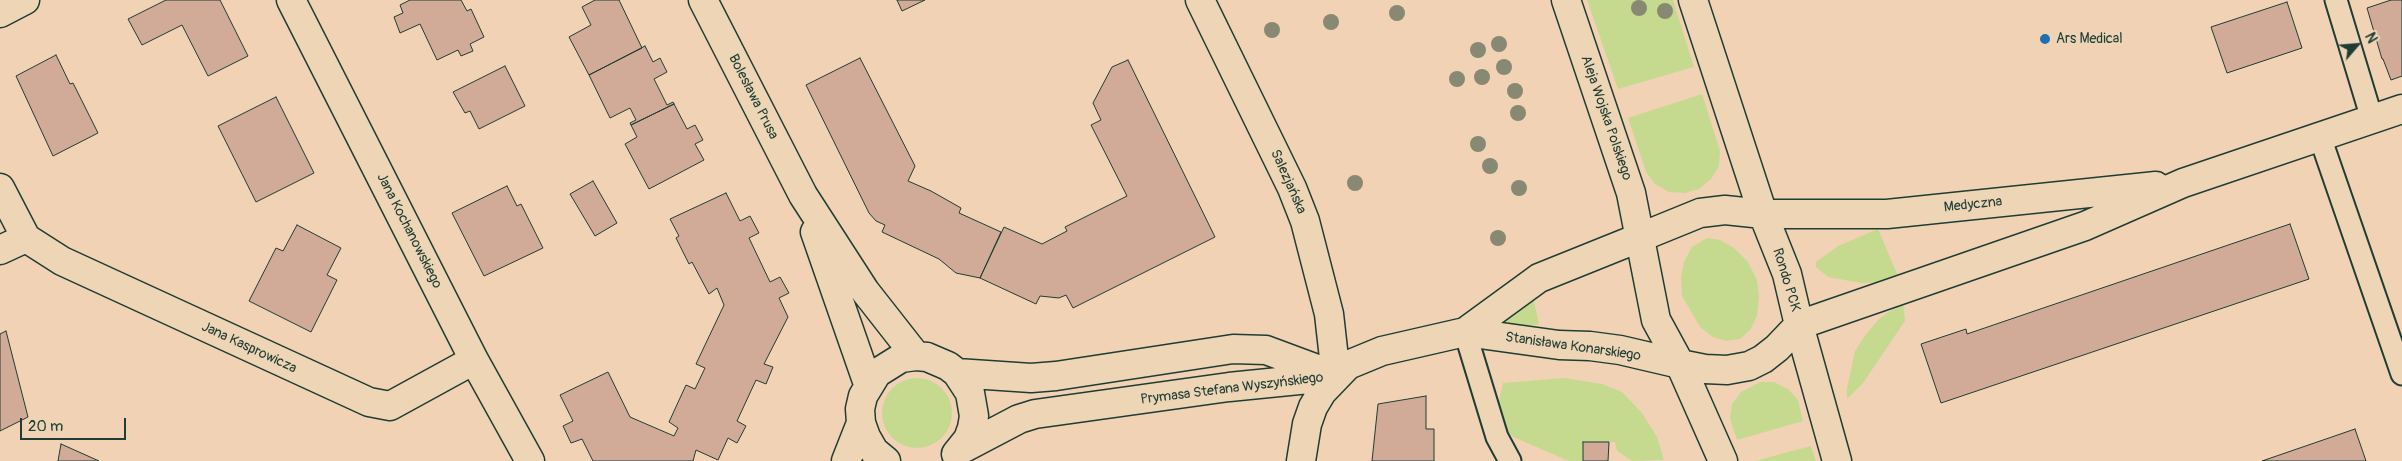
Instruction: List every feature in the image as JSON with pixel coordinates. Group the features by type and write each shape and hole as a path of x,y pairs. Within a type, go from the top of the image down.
{"street":[{"path":"0,13 25,0"},
{"name":"Jana Kochanowskiego","path":"291,0 474,360 530,461"},
{"name":"Bolesława Prusa","path":"704,0 803,195 865,291 916,356"},
{"name":"Salezjańska","path":"1200,0 1292,188 1305,221 1329,314 1336,376"},
{"name":"Aleja Wojska Polskiego","path":"1566,0 1622,163 1642,237"},
{"path":"1693,0 1763,214 1725,210 1700,213 1642,237 1648,289 1656,320 1680,364 1723,461"},
{"name":"Medyczna","path":"1799,325 2085,226 2183,183 2402,109"},
{"name":"Medyczna","path":"1763,214 1887,214 2183,183"},
{"name":"Jana Kasprowicza","path":"0,188 26,238 62,261 369,402 390,406 474,360"},
{"name":"Bolesława Prusa","path":"803,195 868,384"},
{"name":"Rondo PCK","path":"1680,364 1705,369 1727,370 1749,366 1763,360 1799,325 1787,274 1763,214"},
{"name":"Stanisława Konarskiego","path":"1465,332 1539,278 1642,237"},
{"path":"0,250 26,238"},
{"path":"1799,325 1837,461"},
{"name":"Stanisława Konarskiego","path":"1301,461 1307,424 1313,407 1336,376 1348,365 1361,358 1382,351 1465,332 1559,345 1620,350 1680,364"},
{"name":"Prymasa Stefana Wyszyńskiego","path":"957,373 1031,378 1056,376 1234,349 1266,350 1336,376"},
{"path":"886,461 874,450 866,437 861,423 860,409 868,384 877,373 888,364 901,358 916,356 938,360 957,373 970,392 974,416 968,439 955,455"},
{"name":"Prymasa Stefana Wyszyńskiego","path":"955,455 1012,422 1034,414 1229,387 1336,376"},
{"path":"846,461 861,423"}],"lane":[{"path":"2336,0 2372,119"},
{"path":"2320,137 2396,337 2402,374"},
{"path":"1465,332 1497,437 1512,461"}],"green space":[{"path":"1587,0 1673,0 1694,67 1618,89"},
{"path":"1702,94 1720,151 1719,166 1711,179 1699,189 1685,193 1669,192 1655,184 1646,172 1628,118"},
{"path":"1878,229 1898,276 1882,282 1861,283 1828,277 1816,267 1816,262 1838,246"},
{"path":"1707,238 1720,240 1734,248 1748,262 1757,280 1759,297 1757,316 1750,330 1740,339 1726,341 1713,337 1700,327 1682,296 1681,278 1684,262 1692,247"},
{"path":"1533,297 1539,324 1501,331 1491,319"},
{"path":"1903,302 1905,321 1863,383 1847,399 1847,388 1855,351 1879,319"},
{"path":"917,378 930,381 942,388 949,400 952,413 949,426 942,438 930,445 917,448 904,445 892,438 885,426 882,413 885,400 892,388 904,381"},
{"path":"1564,378 1602,384 1622,392 1642,413 1657,437 1664,460 1632,461 1617,451 1615,442 1584,442 1583,461 1569,461 1513,437 1500,424 1498,405 1503,383"},
{"path":"1760,382 1774,382 1788,389 1798,400 1803,421 1737,440 1730,419 1732,404 1741,392"},
{"path":"1811,446 1816,461 1755,461"}],"building":[{"path":"166,0 220,0 248,56 208,76 182,25 142,45 128,19"},
{"path":"410,0 461,0 467,11 471,9 484,37 470,44 473,51 461,56 458,50 437,60 420,24 400,33 394,17 403,13 400,5"},
{"path":"595,0 619,0 642,48 589,75 569,37 591,25 582,7"},
{"path":"897,0 925,0 902,11"},
{"path":"2391,0 2402,0 2402,76 2391,80 2382,59 2367,8"},
{"path":"2287,2 2302,48 2227,73 2211,27"},
{"path":"645,46 653,62 660,58 667,72 654,79 667,105 673,102 674,104 631,125 630,123 636,120 630,108 610,118 589,75"},
{"path":"56,55 70,84 73,83 98,133 53,156 16,76"},
{"path":"860,58 915,166 908,181 931,191 961,208 959,213 1001,232 980,278 956,273 939,259 882,232 885,225 876,221 869,213 806,85"},
{"path":"1128,60 1215,237 1073,308 1066,295 1059,298 1040,296 1036,304 980,278 1004,227 1042,244 1067,231 1065,227 1127,196 1091,125 1101,120 1093,103 1112,67"},
{"path":"505,66 525,106 479,129 470,111 465,113 453,92"},
{"path":"276,97 314,173 256,202 218,126"},
{"path":"674,104 687,129 695,125 703,140 695,144 704,160 649,189 625,144 637,137 631,125"},
{"path":"593,181 617,223 595,236 570,194"},
{"path":"507,186 517,206 521,204 543,248 484,276 452,213"},
{"path":"726,193 740,221 750,216 759,233 749,238 770,282 780,277 789,293 779,298 788,317 764,364 773,367 766,384 756,380 737,421 746,426 737,443 728,438 718,460 696,450 693,461 593,461 582,439 571,443 563,426 573,421 560,395 608,372 630,417 674,436 678,428 669,422 686,385 695,389 705,368 696,364 724,305 717,288 709,294 692,262 689,264 676,238 679,236 670,219"},
{"path":"2290,224 2309,279 1941,403 1921,344 1966,329 1967,334"},
{"path":"297,225 341,248 327,275 337,280 311,332 249,301 276,248 283,251"},
{"path":"6,331 28,417 0,431 0,334"},
{"path":"1426,396 1426,429 1434,429 1434,461 1372,461 1378,404"},
{"path":"2355,429 2366,461 2262,461"},
{"path":"1583,442 1609,442 1608,461 1583,461"},
{"path":"61,444 99,461 58,461"}],"place":[{"name":"Ars Medical","path":"2045,39"}]}
